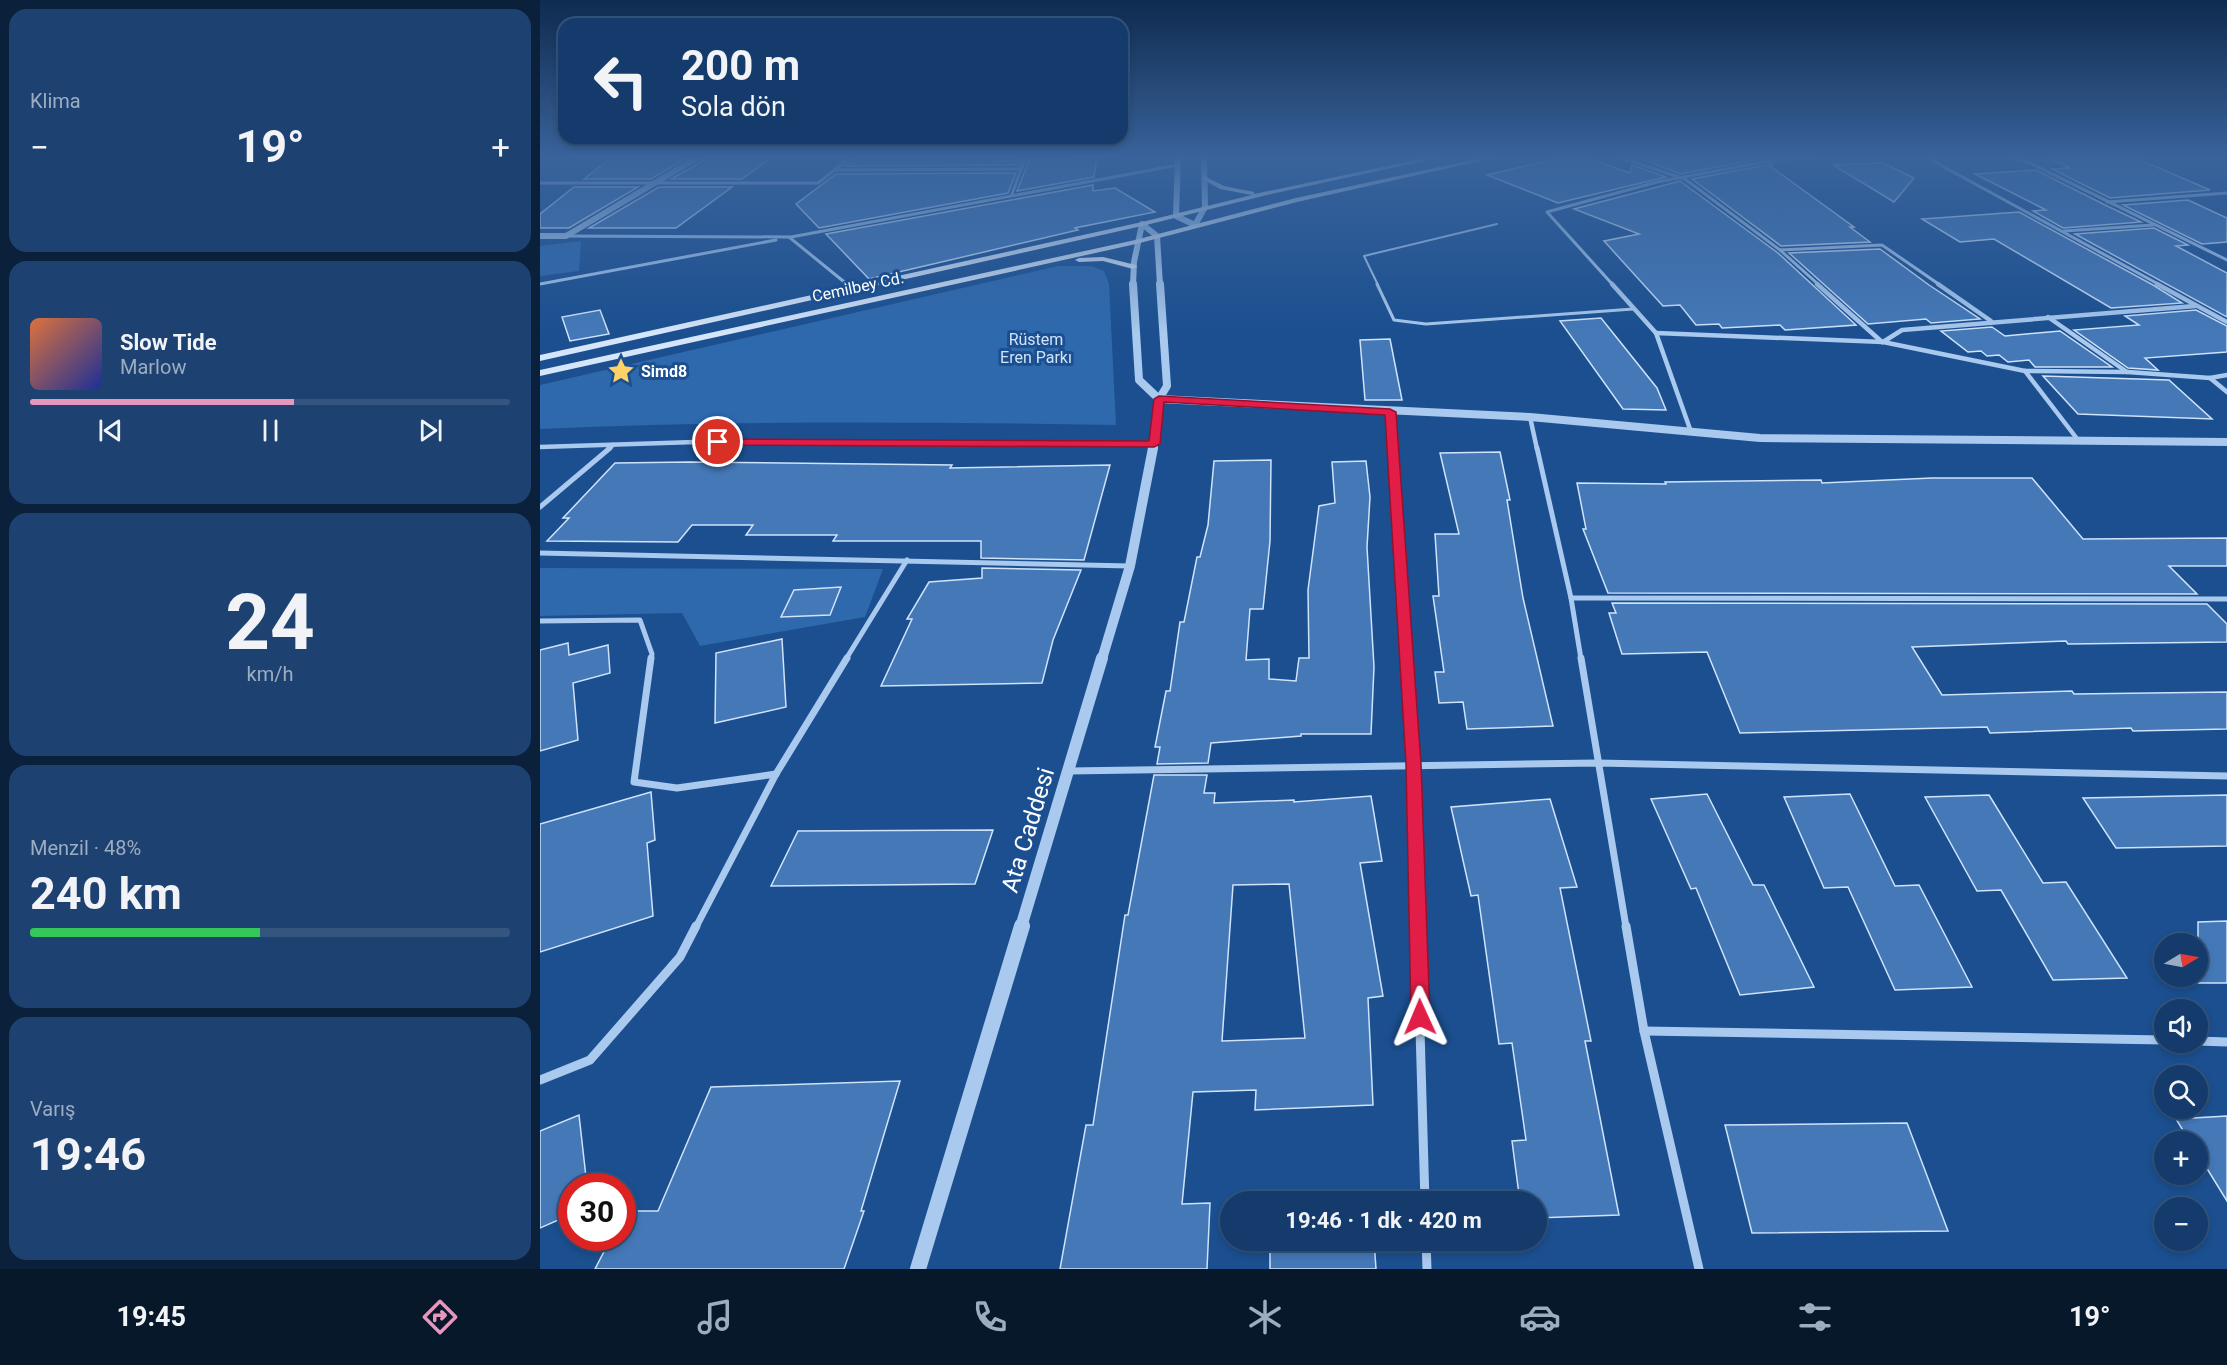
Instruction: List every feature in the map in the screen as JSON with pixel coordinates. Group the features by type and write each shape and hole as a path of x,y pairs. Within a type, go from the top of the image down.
{"main road":[{"name":"Cemilbey Cd.","path":"540,373 1136,242 1235,215"},
{"name":"Cemilbey Cd.","path":"540,358 854,290 1176,216"},
{"path":"1039,263 1103,259 1133,267"}],"street":[{"path":"567,236 602,215"},
{"path":"540,284 903,215"},
{"path":"1176,216 1196,225 1201,215"},
{"path":"1550,215 1656,333 1690,429"},
{"path":"1733,215 1780,250 1882,342"},
{"path":"2035,215 2227,322"},
{"path":"2134,215 2227,260"},
{"path":"1157,236 1142,224 1136,242 1133,267 1139,380 1159,399 1530,417 1690,429 1760,438 2227,442"},
{"path":"2064,231 2154,225"},
{"path":"540,236 791,237 854,290"},
{"name":"Ata Caddesi","path":"918,1269 1130,566 1154,444 1159,399 1167,386 1157,236"},
{"path":"1780,250 1882,244 1991,321"},
{"path":"1882,342 1902,330 2196,306"},
{"path":"2048,317 2128,372"},
{"path":"1656,333 1882,342 2025,371 2128,372 2210,378 2227,375"},
{"path":"2025,371 2078,440"},
{"path":"2210,378 2227,392"},
{"path":"1390,412 1413,764 1425,1191"},
{"path":"1530,417 1571,598 1644,1031 1699,1269"},
{"path":"540,447 695,442 1154,444"},
{"path":"540,507 614,445"},
{"path":"540,553 1130,566"},
{"path":"540,1080 590,1060 680,957 776,774 908,560"},
{"path":"1571,598 2227,598"},
{"path":"540,621 640,620 652,654 634,782 677,788 776,774"},
{"path":"1069,771 1597,763 2227,776"},
{"path":"1644,1031 2154,1040"},
{"path":"2208,1041 2227,1042"},
{"path":"1426,1251 1427,1269"}],"lane":[{"path":"1497,224 1364,256 1394,320 1426,324 1633,309"}],"green space":[{"path":"581,241 579,271 540,276 540,246"},
{"name":"Rüstem Eren Parkı","path":"1058,266 1091,266 1104,271 1109,284 1116,425 756,423 540,429 540,385"},
{"path":"540,568 883,569 865,617 700,646 682,613 540,616"}],"building":[{"path":"540,215 591,215 569,228 540,228"},
{"path":"611,215 693,215 676,228 589,228"},
{"path":"807,215 888,215 819,228"},
{"path":"928,215 1139,215 1075,228 1078,230 869,279 826,234"},
{"path":"1590,215 1727,215 1778,253 1856,325 1785,330 1780,325 1722,328 1719,324 1696,325 1680,305 1663,306 1604,241 1639,234"},
{"path":"1740,215 1838,215 1870,242 1781,246"},
{"path":"1974,215 2025,215 2182,303 2111,308 1994,239 1960,242 1922,219"},
{"path":"2040,215 2127,215 2141,222 2063,228"},
{"path":"2144,215 2221,215 2227,218 2227,242 2202,244"},
{"path":"2154,228 2188,245 2176,246 2227,273 2227,317 2075,234"},
{"path":"1880,249 1980,319 1931,323 1926,319 1868,324 1789,253"},
{"path":"600,310 609,334 570,341 562,317"},
{"path":"2196,310 2227,326 2227,352 2145,358 2158,370 2128,368 2074,330 2139,325 2125,316"},
{"path":"1601,318 1657,388 1666,410 1623,409 1560,321"},
{"path":"1992,327 2005,336 2060,331 2112,367 2035,367 2029,360 2008,362 1999,355 1987,356 1981,351 1968,352 1941,331"},
{"path":"1390,339 1402,400 1365,400 1360,340"},
{"path":"2043,376 2169,380 2212,419 2078,414"},
{"path":"1500,452 1510,500 1507,500 1523,598 1553,726 1467,729 1463,702 1439,703 1435,672 1444,672 1433,596 1439,596 1435,534 1459,534 1440,453"},
{"path":"1271,460 1270,541 1263,609 1250,609 1246,660 1269,659 1269,679 1296,681 1299,658 1309,658 1308,590 1319,506 1335,503 1332,462 1366,461 1370,497 1367,547 1374,667 1371,734 1301,734 1301,736 1211,743 1208,763 1157,764 1160,747 1155,747 1166,691 1170,691 1180,622 1184,622 1197,557 1200,557 1208,525 1214,461"},
{"path":"615,463 952,465 950,468 1110,465 1084,560 981,558 981,541 833,541 837,535 746,535 753,525 692,525 678,542 547,541 569,518 563,518"},
{"path":"1932,478 2032,478 2083,539 2227,538 2227,566 2169,566 2197,594 1608,593 1583,529 1586,529 1577,483 1666,484 1665,482 1821,480 1822,483"},
{"path":"982,568 1081,570 1053,640 1042,683 881,686 912,619 907,619 929,582 982,578"},
{"path":"841,587 830,615 781,617 794,590"},
{"path":"1612,603 2207,604 2227,624 2227,642 2068,644 2066,641 1912,647 1942,695 2072,691 2074,694 2227,692 2227,729 2133,731 2131,728 1990,733 1987,727 1740,733 1707,652 1622,654 1609,613 1616,613"},
{"path":"782,639 786,707 715,723 716,653"},
{"path":"568,643 569,655 608,645 610,673 573,683 578,740 540,751 540,650"},
{"path":"1154,775 1207,775 1204,793 1215,793 1214,803 1294,800 1294,802 1371,796 1382,861 1360,863 1383,996 1368,998 1373,1105 1255,1110 1256,1090 1193,1092 1182,1204 1210,1203 1207,1269 1060,1269 1086,1125 1093,1125 1125,915 1128,915","holes":["1289,884 1305,1038 1222,1041 1233,885"]},
{"path":"651,792 655,840 647,843 653,916 540,952 540,824"},
{"path":"1707,794 1753,885 1764,885 1814,987 1740,995 1696,888 1691,889 1651,799"},
{"path":"1850,794 1895,886 1919,885 1972,987 1895,990 1848,887 1824,888 1784,797"},
{"path":"1989,795 2043,883 2066,882 2127,978 2053,980 2001,890 1977,891 1925,797"},
{"path":"2227,795 2227,846 2116,848 2083,798"},
{"path":"1550,799 1577,887 1560,888 1591,1041 1585,1041 1619,1215 1547,1218 1547,1191 1519,1191 1512,1141 1526,1140 1512,1043 1499,1044 1478,895 1471,896 1451,807"},
{"path":"993,830 975,884 771,886 798,831"},
{"path":"2227,921 2227,983 2208,983 2208,933 2198,933 2198,922"},
{"path":"900,1081 861,1211 864,1211 844,1269 595,1269 604,1251 636,1251 636,1211 658,1211 711,1087"},
{"path":"579,1115 586,1173 558,1173 558,1220 540,1228 540,1131"},
{"path":"2227,1116 2227,1201 2208,1170 2208,1131 2183,1131 2176,1119 2208,1119 2208,1117"},
{"path":"1907,1123 1948,1231 1752,1233 1725,1125"},
{"path":"1270,1251 1375,1251 1376,1269 1270,1269"}],"place":[{"name":"Simd8","path":"621,371"}],"route":[{"path":"718,442 1154,444 1159,399 1390,412 1413,764 1420,1017"}]}
